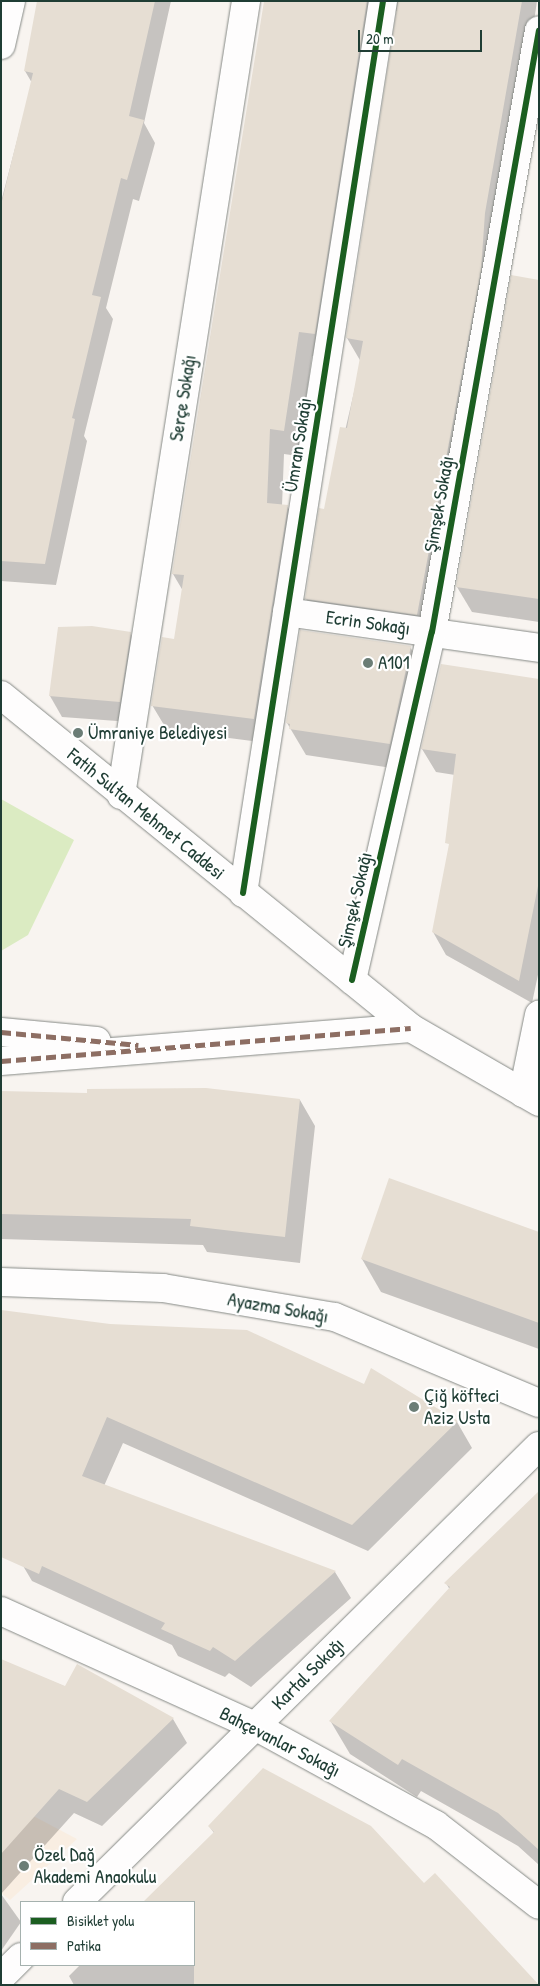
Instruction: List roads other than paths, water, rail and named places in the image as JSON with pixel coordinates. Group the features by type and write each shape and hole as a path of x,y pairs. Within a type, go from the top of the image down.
{"street":[{"path":"1,45 11,1"},
{"name":"Serçe Sokağı","path":"122,795 246,1"},
{"name":"Ümran Sokağı","path":"243,892 383,1"},
{"name":"Şimşek Sokağı","path":"352,980 432,632 539,30"},
{"name":"Ecrin Sokağı","path":"287,612 539,648"},
{"name":"Fatih Sultan Mehmet Caddesi","path":"1,695 411,1028 531,1097"},
{"path":"531,1097 539,1015"},
{"path":"1,1061 411,1028"},
{"path":"1,1032 158,1047"},
{"name":"Ayazma Sokağı","path":"1,1282 163,1288 334,1317 539,1404"},
{"name":"Kartal Sokağı","path":"78,1901 539,1446"},
{"name":"Bahçevanlar Sokağı","path":"1,1611 255,1726 436,1825 539,1905"},
{"path":"13,1985 1,1977 20,1958"}],"place":[{"name":"A101","path":"368,663"},
{"name":"Ümraniye Belediyesi","path":"78,733"},
{"name":"Çiğ köfteci Aziz Usta","path":"414,1407"},
{"name":"Özel Dağ Akademi Anaokulu","path":"24,1866"}]}
